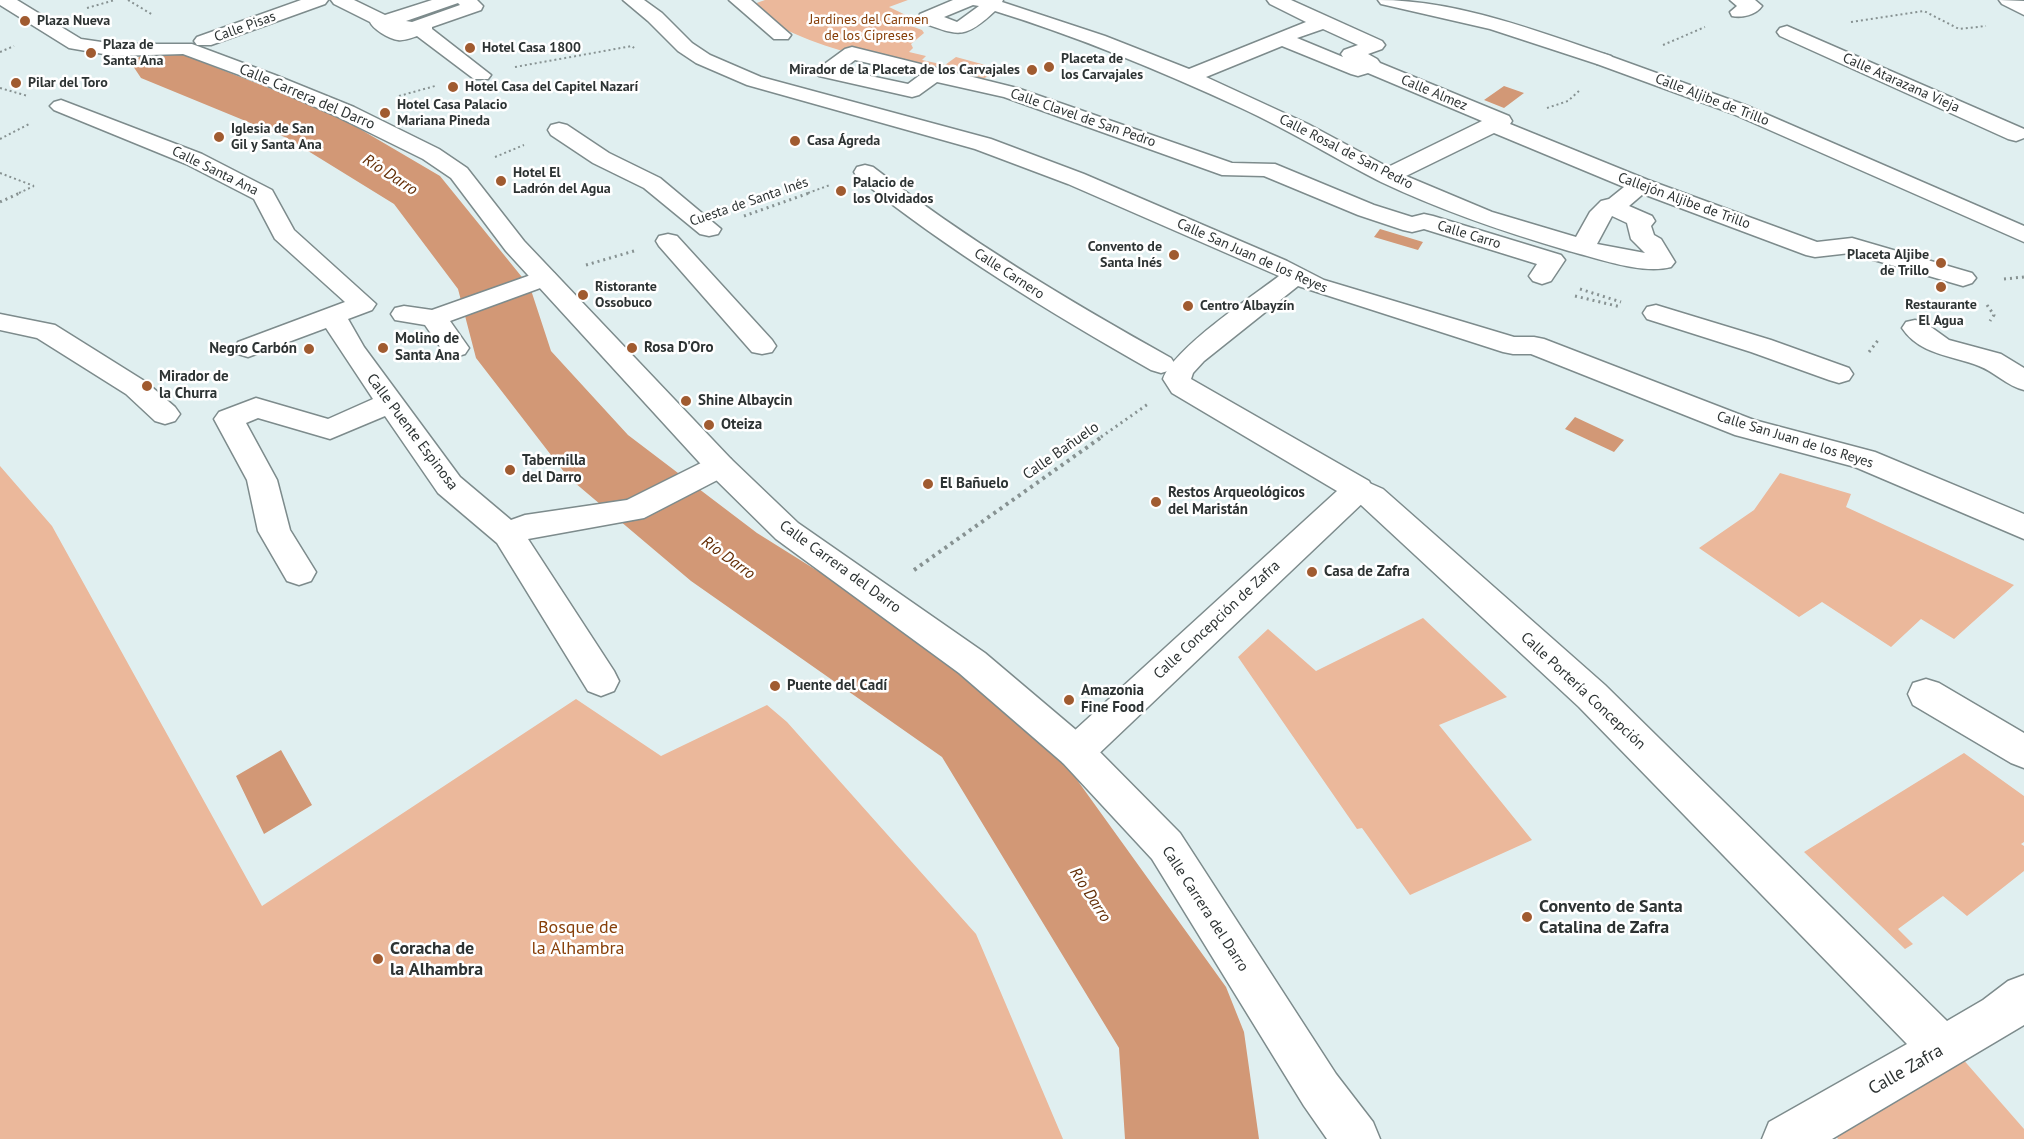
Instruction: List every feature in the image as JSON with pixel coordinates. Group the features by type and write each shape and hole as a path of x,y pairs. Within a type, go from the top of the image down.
{"street":[{"path":"4,0 76,44 95,48 195,45"},
{"name":"Calle Pisas","path":"195,45 318,0"},
{"path":"340,0 392,23 420,29 481,75"},
{"name":"Calle San Juan de los Reyes","path":"632,0 694,53 754,81 944,132 1023,158 1278,266 1315,285 1513,346 1534,345 1744,428 1864,459 1891,469 2024,527"},
{"path":"738,0 781,35"},
{"path":"969,0 927,18 960,29 987,1"},
{"path":"1276,0 1375,45 1351,54 1370,63 1358,70 1282,39"},
{"name":"Calle Aljibe de Trillo","path":"1387,0 1495,24 1611,62 1738,109 2024,235"},
{"path":"2008,0 2024,9"},
{"path":"392,23 460,1 474,6 419,24 423,28 420,29"},
{"name":"Calle Rosal de San Pedro","path":"987,1 1191,76 1290,122 1387,176 1510,226 1584,247 1650,262 1662,261 1652,244 1643,239 1638,224 1643,221 1613,208"},
{"path":"1191,76 1321,22"},
{"name":"Calle Atarazana Vieja","path":"1787,32 2016,134"},
{"name":"Calle Carrera del Darro","path":"195,45 346,112 431,154 459,173 538,280 706,473 972,663 1076,752 1166,846 1320,1090 1356,1139"},
{"name":"Calle Almez","path":"1366,65 1496,123"},
{"name":"Calle Clavel de San Pedro","path":"933,75 1010,92 1230,171 1267,169 1286,177"},
{"name":"Calle Santa Ana","path":"61,106 194,159 264,195 284,234 363,304 332,315"},
{"path":"1387,176 1496,123"},
{"name":"Callejón Aljibe de Trillo","path":"1496,123 1640,185 1815,250 1852,245 1963,278"},
{"path":"560,130 601,158 652,183 709,229"},
{"name":"Calle Carnero","path":"865,172 910,209 1059,306 1161,364"},
{"name":"Calle Carro","path":"1286,177 1412,225 1424,221 1552,260 1542,276"},
{"path":"1584,247 1598,217 1609,206 1613,208 1640,185"},
{"path":"668,241 762,346"},
{"name":"Calle Portería Concepción","path":"1295,276 1194,355 1180,370 1177,379 1182,387 1372,497 1592,696 1943,1049"},
{"path":"404,314 445,314 538,280"},
{"path":"1656,313 1761,346 1839,374"},
{"path":"445,314 455,348"},
{"path":"248,348 332,315"},
{"name":"Calle Puente Espinosa","path":"332,315 351,350 448,485 507,535 601,681"},
{"path":"0,322 45,331 136,388 165,414"},
{"path":"1915,328 1939,346 1991,360 2024,381"},
{"path":"299,572 274,531 262,480 229,419 256,408 330,429 390,403"},
{"path":"507,535 525,527 633,510 706,473"},
{"name":"Calle Concepción de Zafra","path":"1076,752 1358,489"},
{"path":"1926,694 2024,752"},
{"name":"Calle Zafra","path":"1786,1139 1999,1016 2024,997"}],"path":[{"path":"85,9 115,0"},
{"path":"1611,62 1739,6"},
{"path":"1787,32 1924,12 1959,29 1988,26"},
{"path":"0,52 18,45"},
{"path":"346,112 481,75 632,46 637,51"},
{"path":"459,173 560,130"},
{"name":"Cuesta de Santa Inés","path":"709,229 865,172"},
{"path":"0,173 34,186 0,202"},
{"path":"538,280 668,241"},
{"path":"1542,276 1656,313"},
{"path":"2012,279 2024,278"},
{"path":"1573,295 1627,309 1629,305"},
{"path":"1839,374 1867,353 1883,333 1915,328"},
{"name":"Calle Bañuelo","path":"909,574 1149,404"}],"green space":[{"name":"Jardines del Carmen de los Cipreses","path":"765,0 908,0 889,7 914,19 906,24 924,33 911,44 913,48 909,52 926,56 922,60 945,65 956,57 1000,69 978,82 857,55 795,34 770,21 751,5"},
{"name":"Bosque de la Alhambra","path":"0,466 52,526 262,906 576,699 661,756 767,705 787,722 976,934 1063,1139 0,1139"},
{"path":"1780,473 1851,494 1846,507 2014,585 1954,639 1921,619 1891,647 1822,602 1799,617 1699,548 1754,510"},
{"path":"1423,618 1507,697 1439,725 1532,840 1410,895 1362,828 1357,829 1238,657 1268,629 1316,671"},
{"path":"1964,753 2024,796 2024,842 2021,844 2024,846 2024,871 1967,916 1943,896 1898,929 1913,944 1905,949 1804,852"},
{"path":"1954,1049 2024,1129 2024,1139 1838,1139 1835,1134"}],"shaded area":[{"path":"1504,86 1524,93 1504,108 1484,100"},
{"path":"1380,229 1423,242 1418,250 1374,237"},
{"path":"1575,417 1624,440 1614,452 1565,429"},
{"path":"281,750 312,805 264,834 236,776"}],"waterway":[{"name":"Río Darro","path":"161,66 309,125 417,190 494,287 515,358 598,456 724,557 979,726 1181,1032 1192,1139"}],"place":[{"name":"Plaza Nueva","path":"25,21"},
{"name":"Hotel Casa 1800","path":"470,48"},
{"name":"Plaza de Santa Ana","path":"91,53"},
{"name":"Placeta de los Carvajales","path":"1049,67"},
{"name":"Mirador de la Placeta de los Carvajales","path":"1032,70"},
{"name":"Pilar del Toro","path":"16,83"},
{"name":"Hotel Casa del Capitel Nazarí","path":"453,87"},
{"name":"Hotel Casa Palacio Mariana Pineda","path":"385,113"},
{"name":"Iglesia de San Gil y Santa Ana","path":"219,137"},
{"name":"Casa Ágreda","path":"795,141"},
{"name":"Hotel El Ladrón del Agua","path":"501,181"},
{"name":"Palacio de los Olvidados","path":"841,191"},
{"name":"Convento de Santa Inés","path":"1174,255"},
{"name":"Placeta Aljibe de Trillo","path":"1941,263"},
{"name":"Restaurante El Agua","path":"1941,287"},
{"name":"Ristorante Ossobuco","path":"583,295"},
{"name":"Centro Albayzín","path":"1188,306"},
{"name":"Molino de Santa Ana","path":"383,348"},
{"name":"Rosa D'Oro","path":"632,348"},
{"name":"Negro Carbón","path":"309,349"},
{"name":"Mirador de la Churra","path":"147,386"},
{"name":"Shine Albaycin","path":"686,401"},
{"name":"Oteiza","path":"709,425"},
{"name":"Tabernilla del Darro","path":"510,470"},
{"name":"El Bañuelo","path":"928,484"},
{"name":"Restos Arqueológicos del Maristán","path":"1156,502"},
{"name":"Casa de Zafra","path":"1312,572"},
{"name":"Puente del Cadí","path":"775,686"},
{"name":"Amazonia Fine Food","path":"1069,700"},
{"name":"Convento de Santa Catalina de Zafra","path":"1527,917"},
{"name":"Coracha de la Alhambra","path":"378,959"}]}
